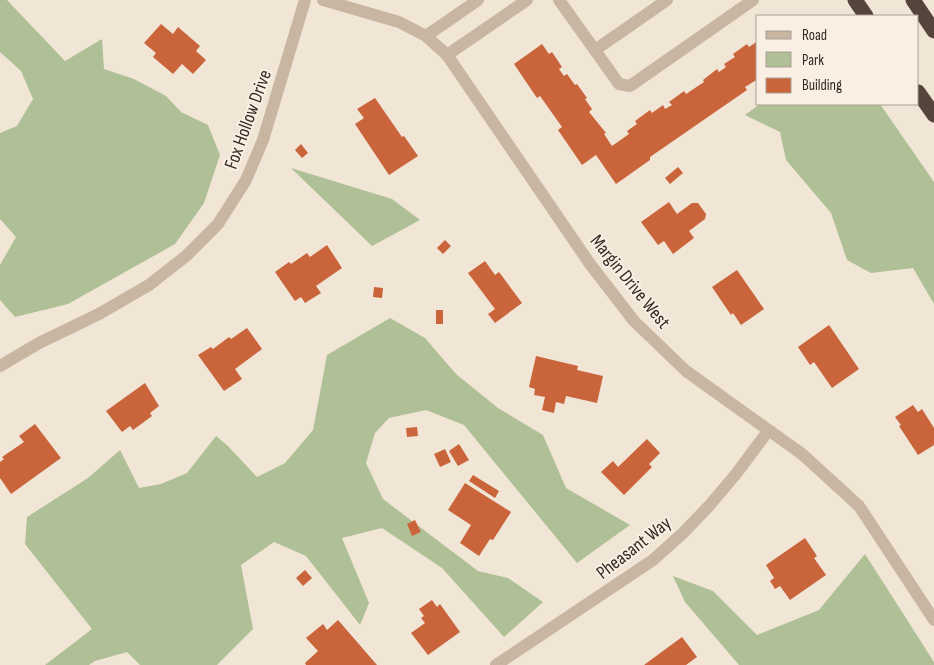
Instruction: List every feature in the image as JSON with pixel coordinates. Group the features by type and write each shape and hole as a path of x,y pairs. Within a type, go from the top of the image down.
{"highway":[{"path":"855,0 865,15"},
{"path":"913,0 934,31"},
{"path":"919,93 934,115"}],"street":[{"name":"Fox Hollow Drive","path":"0,366 39,343 99,314 149,285 186,256 218,224 246,180 263,140 305,0"},
{"name":"Margin Drive West","path":"323,0 399,22 426,36 447,55 590,264 634,321 686,371 802,454 859,506 934,620"},
{"path":"426,36 478,0"},
{"path":"447,55 527,0"},
{"path":"560,0 619,84 630,86 753,0"},
{"path":"595,50 667,0"},
{"name":"Pheasant Way","path":"496,665 653,560 709,506 768,431"}],"green space":[{"path":"0,0 7,0 65,61 102,39 104,69 134,79 166,96 181,112 208,125 220,155 204,203 175,244 68,304 15,317 0,300 0,265 16,237 0,219 0,133 17,126 33,99 21,71 0,52"},
{"path":"759,105 881,105 934,182 934,304 913,268 871,273 847,260 831,213 786,160 780,132 745,115"},
{"path":"291,168 392,199 420,220 372,246"},
{"path":"390,318 425,338 456,374 498,408 543,435 566,488 630,525 577,563 464,425 426,410 389,418 375,433 366,463 383,499 478,571 508,578 543,602 504,637 442,568 382,528 342,538 369,603 360,625 306,556 274,542 241,565 253,629 217,665 140,665 127,652 95,661 89,665 45,665 92,629 25,544 27,517 88,478 120,450 139,488 161,484 187,473 216,436 257,477 285,463 313,430 327,355"},
{"path":"865,554 934,662 934,665 739,665 685,602 673,576 713,591 757,635 819,610"}],"building":[{"path":"161,24 173,34 178,27 200,46 196,51 206,60 193,74 182,64 173,74 153,57 156,53 144,43"},
{"path":"756,42 756,80 745,87 747,90 650,157 650,160 616,184 596,155 582,165 558,130 562,127 540,96 537,98 514,64 542,44 549,54 552,52 562,67 559,69 564,76 567,74 587,98 585,99 592,109 589,112 606,133 604,134 612,146 629,134 627,131 637,124 635,121 650,110 652,113 663,105 665,109 672,105 669,102 684,91 686,94 704,82 703,80 717,69 719,72 726,67 724,64 735,57 733,54 747,44 749,47"},
{"path":"375,98 402,137 404,136 418,156 389,175 355,124 364,118 357,109"},
{"path":"301,144 308,153 302,158 295,150"},
{"path":"678,167 683,173 670,184 665,178"},
{"path":"669,202 677,214 692,203 698,203 706,214 705,219 689,231 694,238 673,254 664,241 658,245 641,222"},
{"path":"445,240 451,246 443,254 437,248"},
{"path":"327,245 342,268 316,286 321,293 305,303 301,297 295,301 275,272 307,253 310,257"},
{"path":"485,261 495,275 499,272 522,303 495,323 488,314 495,309 468,273"},
{"path":"737,270 764,309 741,325 733,313 731,315 712,287"},
{"path":"374,287 383,288 382,298 373,297"},
{"path":"436,310 443,310 443,324 436,324"},
{"path":"829,325 859,369 832,388 814,362 810,365 798,347"},
{"path":"247,328 262,349 235,369 242,379 224,391 198,355 211,347 213,349 229,337 231,339"},
{"path":"536,356 578,366 577,370 603,376 597,403 566,396 564,404 556,402 554,413 542,410 545,397 534,395 535,389 529,387"},
{"path":"145,383 159,406 150,413 152,416 133,430 130,426 122,432 106,411"},
{"path":"913,405 918,412 922,409 934,428 934,445 918,455 895,417"},
{"path":"35,424 61,458 11,494 0,478 0,462 4,459 2,457 24,442 19,436"},
{"path":"417,427 418,436 407,437 406,428"},
{"path":"647,439 660,453 649,464 652,467 624,495 601,472 613,461 618,467"},
{"path":"459,444 469,460 458,466 449,451"},
{"path":"445,449 451,462 440,467 434,454"},
{"path":"473,475 499,491 495,498 469,481"},
{"path":"465,483 511,512 493,540 490,539 479,556 460,543 471,525 448,510"},
{"path":"415,520 421,532 412,536 407,524"},
{"path":"805,538 817,556 814,558 826,575 790,600 780,586 775,589 770,581 774,578 766,565"},
{"path":"305,570 312,578 303,586 296,578"},
{"path":"432,600 437,607 440,604 460,632 428,655 411,633 425,623 421,618 424,616 419,609"},
{"path":"338,620 377,665 306,665 305,663 318,651 306,638 323,624 327,630"},
{"path":"682,637 697,657 686,665 644,665"}]}
